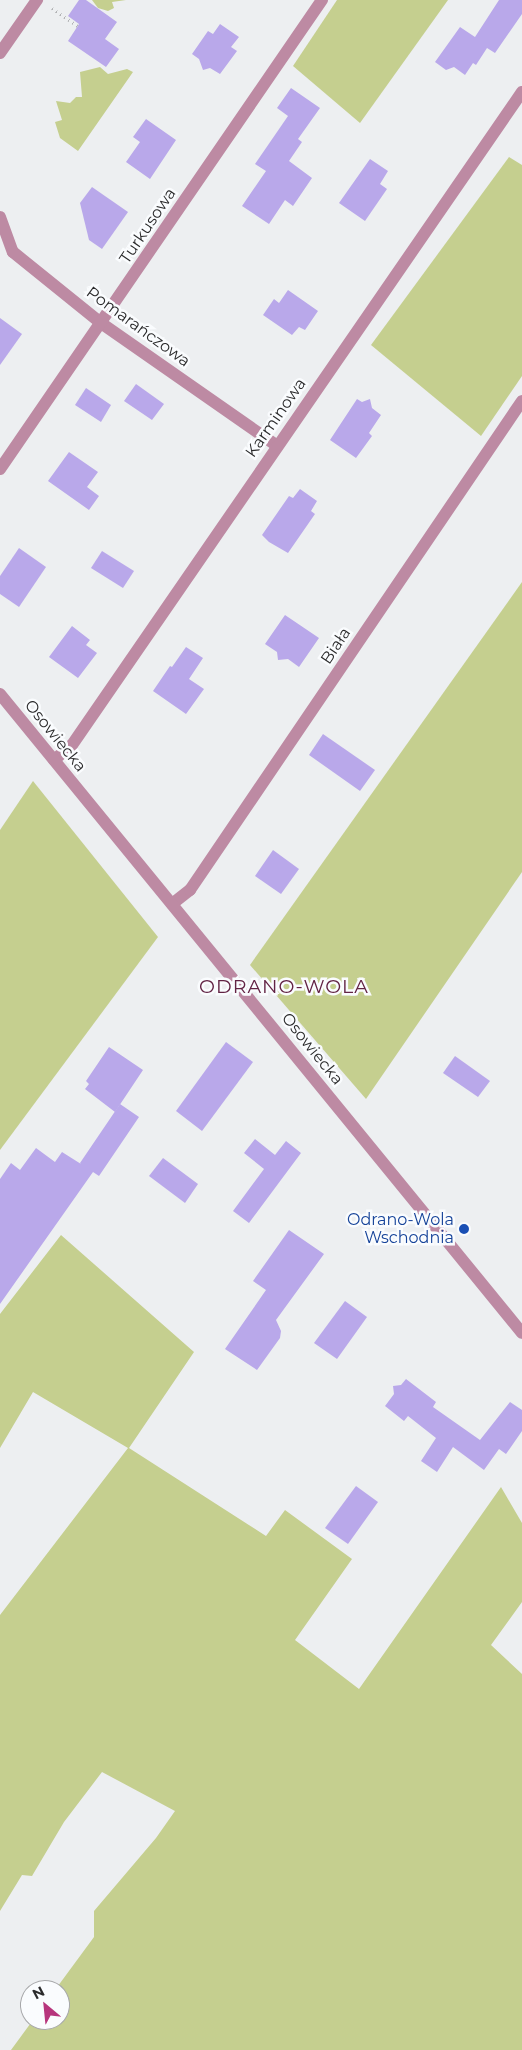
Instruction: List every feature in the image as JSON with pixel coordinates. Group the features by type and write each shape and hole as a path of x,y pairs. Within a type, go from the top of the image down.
{"street":[{"path":"0,53 37,0"},
{"name":"Turkusowa","path":"0,469 322,0"},
{"name":"Karminowa","path":"54,760 72,745 522,92"},
{"name":"Pomarańczowa","path":"0,217 13,252 101,323 277,446"},
{"name":"Biała","path":"172,904 190,890 522,401"},
{"name":"Osowiecka","path":"0,694 522,1333"}],"path":[{"path":"50,6 78,26"}],"green space":[{"path":"92,0 126,0 112,2 114,8 108,11 98,8"},
{"path":"337,0 448,0 360,123 293,66"},
{"path":"100,67 108,74 127,69 133,72 78,151 60,138 55,122 62,120 56,101 70,103 76,97 82,97 80,72"},
{"path":"509,157 522,165 522,376 481,436 371,345"},
{"path":"522,582 522,872 366,1099 250,965"},
{"path":"33,781 158,937 0,1150 0,830"},
{"path":"61,1235 194,1352 129,1448 266,1536 285,1510 352,1559 295,1640 359,1689 501,1487 522,1523 522,1602 491,1645 522,1674 522,2050 11,2050 26,2030 70,2030 70,1980 62,1980 94,1937 94,1911 156,1838 175,1811 102,1772 64,1822 32,1876 22,1875 0,1911 0,1615 128,1448 33,1392 0,1448 0,1314"}],"building":[{"path":"79,0 86,0 117,22 105,39 119,49 106,67 68,41 79,24 68,16"},
{"path":"499,0 522,0 522,14 495,53 487,48 476,65 473,63 465,75 454,67 446,70 435,62 460,27 475,37"},
{"path":"220,24 239,37 231,47 237,51 220,74 210,68 203,70 199,59 192,54 208,31 213,34"},
{"path":"291,88 320,108 298,139 302,142 289,161 312,178 293,206 285,200 269,224 242,206 266,171 255,164 288,116 277,108"},
{"path":"146,119 176,140 150,179 126,162 140,142 133,137"},
{"path":"370,159 388,171 380,184 387,189 365,221 339,203"},
{"path":"92,187 128,212 102,249 89,240 80,203"},
{"path":"288,290 318,311 305,330 299,327 292,335 263,315 274,299 279,303"},
{"path":"0,318 22,334 0,365"},
{"path":"136,384 164,404 152,420 124,401"},
{"path":"86,388 111,405 101,422 75,405"},
{"path":"357,399 362,402 370,399 372,408 381,415 369,433 372,436 356,458 330,440"},
{"path":"69,452 98,472 87,487 99,496 89,510 48,481"},
{"path":"300,489 317,501 311,511 315,514 288,553 269,542 262,535 289,496 293,498"},
{"path":"19,548 46,567 19,607 0,594 0,576"},
{"path":"102,551 134,571 123,588 91,568"},
{"path":"285,615 319,638 299,667 288,659 278,660 277,652 265,644"},
{"path":"72,626 90,640 86,645 97,653 78,678 49,657"},
{"path":"186,647 203,658 189,679 204,689 186,714 153,691"},
{"path":"323,734 375,770 360,791 309,755"},
{"path":"273,850 299,869 281,894 255,876"},
{"path":"226,1042 253,1062 202,1131 176,1111"},
{"path":"109,1047 143,1070 115,1112 85,1089 89,1084 86,1081"},
{"path":"455,1056 490,1081 478,1097 443,1073"},
{"path":"120,1104 139,1117 99,1176 93,1172 0,1304 0,1179 11,1163 20,1170 36,1148 55,1162 62,1152 81,1164"},
{"path":"255,1139 275,1155 286,1141 301,1153 249,1223 233,1211 264,1169 244,1153"},
{"path":"163,1158 198,1184 185,1203 149,1176"},
{"path":"289,1230 324,1254 276,1320 281,1331 280,1338 257,1370 225,1349 266,1290 253,1281"},
{"path":"345,1301 367,1317 337,1359 314,1343"},
{"path":"406,1379 436,1402 433,1407 480,1440 510,1402 522,1410 522,1431 506,1454 499,1449 484,1470 453,1447 437,1472 421,1461 436,1438 408,1416 404,1421 385,1406 394,1394 393,1386 401,1385"},
{"path":"356,1486 378,1502 348,1544 325,1528"}],"place":[{"name":"Odrano-Wola Wschodnia","path":"464,1229"}],"district":[{"name":"ODRANO-WOLA","path":"284,987"}]}
